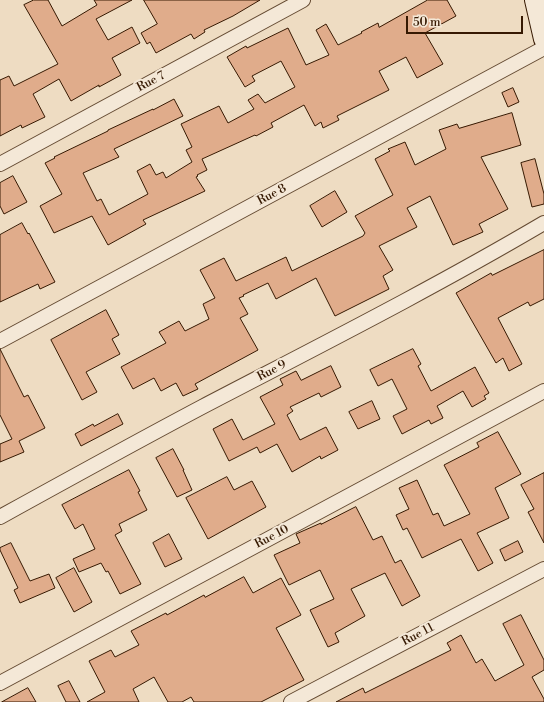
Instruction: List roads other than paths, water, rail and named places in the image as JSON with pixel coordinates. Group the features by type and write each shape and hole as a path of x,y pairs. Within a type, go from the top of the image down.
{"street":[{"name":"Rue 7","path":"0,164 303,0"},
{"path":"535,0 544,39"},
{"name":"Rue 8","path":"0,341 544,48"},
{"name":"Rue 9","path":"0,517 200,408 400,304 544,224"},
{"name":"Rue 10","path":"0,683 544,391"},
{"name":"Rue 11","path":"291,702 544,569"}]}
